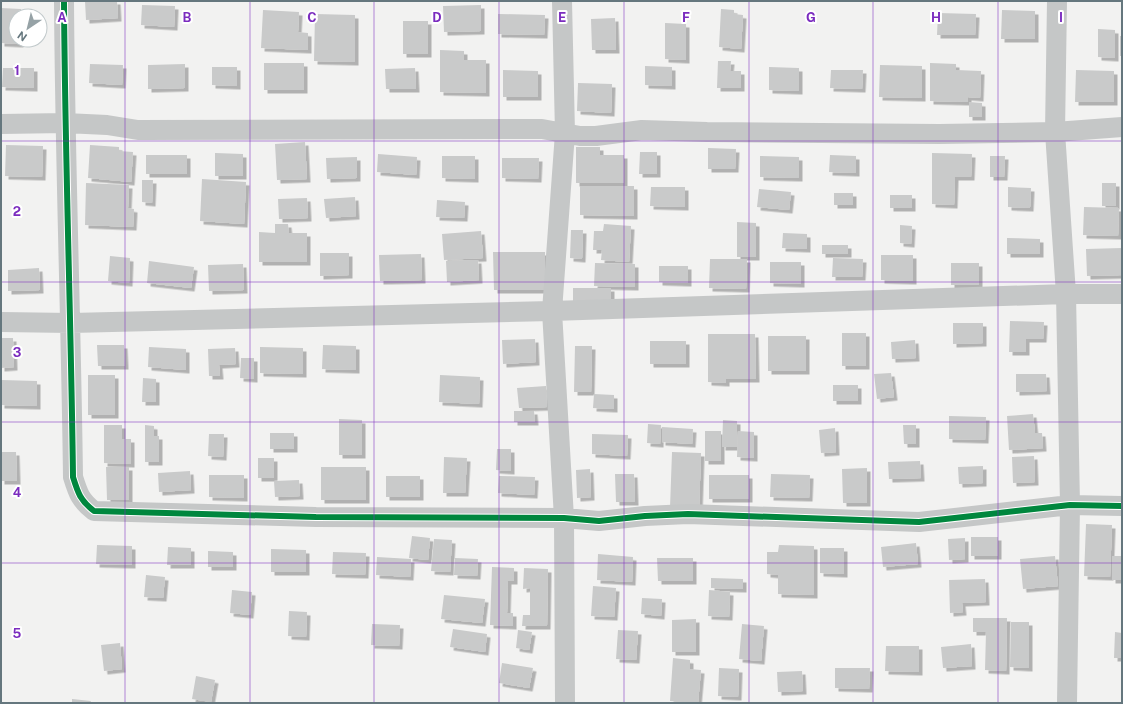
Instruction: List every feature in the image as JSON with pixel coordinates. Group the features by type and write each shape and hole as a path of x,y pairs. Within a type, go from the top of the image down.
{"street":[{"path":"64,1 65,123 71,323 73,477 78,494 84,503 94,511 316,517 564,518 599,521 645,516 688,514 919,522 1070,505 1122,506"},
{"path":"562,1 565,133 552,311 564,518 564,703"},
{"path":"1057,1 1055,132 1066,294 1070,505 1067,703"},
{"path":"1,124 65,123 107,125 138,130 542,129 585,136 609,135 642,130 939,134 1055,132 1122,127"},
{"path":"1,322 71,323 552,311 1066,294 1122,294"}],"building":[{"path":"85,1 117,1 118,18 86,20"},
{"path":"142,5 175,6 174,27 141,25"},
{"path":"481,5 481,31 444,32 443,6"},
{"path":"1,8 8,8 8,43 1,43"},
{"path":"721,9 734,10 734,14 743,15 741,49 719,47"},
{"path":"263,10 299,12 298,32 308,33 308,50 261,48"},
{"path":"1002,10 1035,11 1035,39 1001,39"},
{"path":"938,13 976,14 975,35 937,35"},
{"path":"315,14 355,15 355,62 314,61"},
{"path":"498,14 545,15 544,35 498,34"},
{"path":"615,18 616,50 592,50 591,19"},
{"path":"403,21 428,21 428,54 403,54"},
{"path":"665,23 686,24 686,60 665,59"},
{"path":"1098,29 1115,30 1115,58 1098,57"},
{"path":"1120,36 1122,36 1122,56 1120,56"},
{"path":"440,50 464,51 464,60 486,60 486,93 440,92"},
{"path":"718,61 731,61 730,71 741,71 741,88 717,88"},
{"path":"264,63 304,63 304,90 264,90"},
{"path":"930,63 956,64 956,70 981,71 980,98 968,97 968,102 930,101"},
{"path":"90,64 123,65 122,85 89,83"},
{"path":"185,64 185,88 148,89 148,65"},
{"path":"880,65 922,66 922,98 879,97"},
{"path":"645,66 672,67 672,86 645,85"},
{"path":"212,67 237,67 237,86 212,85"},
{"path":"769,67 799,68 799,91 769,90"},
{"path":"3,68 34,68 34,88 2,87"},
{"path":"415,68 416,89 386,89 385,69"},
{"path":"503,70 538,71 538,97 503,97"},
{"path":"831,70 863,70 862,89 830,88"},
{"path":"1076,70 1114,71 1114,102 1075,102"},
{"path":"578,83 612,84 611,113 577,111"},
{"path":"969,102 982,103 982,117 969,117"},
{"path":"305,142 307,179 277,180 275,144"},
{"path":"6,145 43,146 42,177 5,176"},
{"path":"90,145 119,147 119,151 133,152 131,182 88,178"},
{"path":"576,147 600,147 600,155 624,155 624,183 576,183"},
{"path":"708,148 736,149 735,169 708,169"},
{"path":"640,152 657,152 657,174 639,174"},
{"path":"215,153 243,154 243,176 215,176"},
{"path":"932,153 972,154 971,177 955,177 954,205 932,204"},
{"path":"378,154 417,157 416,175 377,172"},
{"path":"146,155 187,155 187,174 146,174"},
{"path":"830,155 856,156 856,173 829,172"},
{"path":"442,156 475,156 475,179 442,178"},
{"path":"760,156 799,157 799,178 760,177"},
{"path":"990,156 1005,156 1004,177 990,177"},
{"path":"357,157 357,178 327,179 326,158"},
{"path":"502,158 539,158 538,179 502,178"},
{"path":"202,179 246,182 244,224 200,221"},
{"path":"142,180 153,180 152,203 142,202"},
{"path":"86,183 129,185 128,208 134,209 133,227 85,225"},
{"path":"1102,183 1116,183 1116,206 1102,206"},
{"path":"580,186 634,186 634,216 580,215"},
{"path":"651,187 685,187 685,207 650,206"},
{"path":"1008,187 1031,188 1030,208 1008,207"},
{"path":"759,189 791,192 789,210 757,207"},
{"path":"834,193 853,193 853,205 834,205"},
{"path":"890,195 912,195 912,208 890,208"},
{"path":"355,197 356,216 326,218 324,199"},
{"path":"307,198 308,218 279,219 278,199"},
{"path":"437,200 465,202 464,218 436,217"},
{"path":"1084,207 1119,208 1118,236 1083,235"},
{"path":"737,222 756,223 756,257 737,257"},
{"path":"275,224 288,224 289,233 307,233 307,262 259,262 259,232 275,233"},
{"path":"604,224 631,226 629,262 601,260 602,250 593,250 594,231 603,231"},
{"path":"900,225 912,226 911,244 900,243"},
{"path":"571,230 583,230 582,259 570,258"},
{"path":"481,231 483,258 444,260 442,234"},
{"path":"783,233 807,234 807,249 782,248"},
{"path":"1007,238 1040,239 1040,254 1007,254"},
{"path":"822,245 848,245 848,254 822,254"},
{"path":"1122,248 1122,275 1087,276 1086,249"},
{"path":"493,252 545,252 545,290 494,290"},
{"path":"320,253 349,253 349,275 320,276"},
{"path":"421,254 422,280 380,281 379,255"},
{"path":"881,255 913,255 913,281 881,280"},
{"path":"110,256 130,258 129,283 108,281"},
{"path":"833,258 863,259 862,277 832,277"},
{"path":"710,259 747,259 746,289 709,288"},
{"path":"478,260 479,280 447,282 446,261"},
{"path":"149,261 194,267 191,288 147,283"},
{"path":"770,262 801,262 801,284 770,283"},
{"path":"595,263 635,264 635,287 594,286"},
{"path":"951,263 979,263 979,285 951,285"},
{"path":"243,264 244,290 209,291 208,265"},
{"path":"659,266 688,266 688,283 659,282"},
{"path":"39,268 40,290 8,291 8,270"},
{"path":"573,288 611,288 611,302 573,302"},
{"path":"1010,321 1044,322 1043,339 1026,339 1026,352 1009,352"},
{"path":"953,323 983,323 983,343 953,344"},
{"path":"842,333 866,333 866,366 842,366"},
{"path":"708,334 755,334 756,379 726,379 726,383 708,382"},
{"path":"768,336 806,336 806,371 768,371"},
{"path":"1,338 13,338 14,367 1,368"},
{"path":"535,339 536,362 503,364 502,340"},
{"path":"915,340 916,358 892,359 891,342"},
{"path":"650,341 686,341 686,364 650,364"},
{"path":"97,345 124,345 125,366 98,366"},
{"path":"323,345 356,346 356,370 322,369"},
{"path":"575,346 592,346 591,392 574,392"},
{"path":"149,347 186,349 186,370 148,367"},
{"path":"260,347 303,348 303,374 260,373"},
{"path":"235,348 236,364 219,365 220,376 209,376 208,349"},
{"path":"241,358 254,358 254,379 240,378"},
{"path":"891,373 894,397 877,399 874,374"},
{"path":"1016,374 1046,374 1047,391 1016,392"},
{"path":"88,375 115,375 115,415 88,415"},
{"path":"440,375 480,377 479,404 439,402"},
{"path":"143,378 156,379 156,402 142,402"},
{"path":"1,380 37,381 37,406 1,405"},
{"path":"833,385 858,385 858,401 833,401"},
{"path":"546,386 547,407 519,408 517,388"},
{"path":"594,394 614,395 614,409 593,408"},
{"path":"514,411 534,411 535,422 514,422"},
{"path":"1033,414 1035,433 1042,433 1043,448 1009,450 1007,416"},
{"path":"949,416 986,417 985,440 949,439"},
{"path":"339,419 362,420 362,455 339,455"},
{"path":"723,420 737,421 737,447 722,447"},
{"path":"648,424 661,425 660,444 647,443"},
{"path":"104,425 122,425 122,439 131,439 131,464 104,463"},
{"path":"145,425 154,426 154,436 159,436 159,462 145,462"},
{"path":"903,425 916,425 916,444 904,444"},
{"path":"662,427 693,429 692,444 662,442"},
{"path":"835,428 836,452 821,453 819,430"},
{"path":"705,431 721,431 721,461 705,461"},
{"path":"738,431 754,432 754,458 737,457"},
{"path":"270,433 294,433 294,449 270,449"},
{"path":"209,434 224,434 223,457 208,456"},
{"path":"592,434 628,435 627,456 592,454"},
{"path":"497,449 511,449 511,471 496,470"},
{"path":"1,452 16,452 17,481 1,481"},
{"path":"672,452 701,453 699,510 670,508"},
{"path":"1034,456 1035,482 1013,483 1012,457"},
{"path":"444,457 467,458 465,493 443,493"},
{"path":"258,458 274,458 274,478 258,478"},
{"path":"920,461 921,478 889,479 888,462"},
{"path":"983,466 983,483 959,484 958,467"},
{"path":"106,467 129,467 129,500 107,500"},
{"path":"321,467 366,467 366,500 321,500"},
{"path":"867,468 867,503 843,503 842,469"},
{"path":"590,469 591,497 577,498 576,470"},
{"path":"190,471 191,490 159,492 158,473"},
{"path":"615,474 634,474 635,502 616,502"},
{"path":"771,474 810,475 809,498 770,497"},
{"path":"209,475 244,475 244,498 209,497"},
{"path":"709,475 749,475 749,499 709,499"},
{"path":"386,476 420,476 420,497 386,497"},
{"path":"499,476 535,477 534,495 498,493"},
{"path":"299,480 300,496 275,497 274,481"},
{"path":"1086,524 1112,525 1110,577 1084,576"},
{"path":"412,536 430,538 428,560 409,558"},
{"path":"971,537 998,537 998,556 971,556"},
{"path":"965,538 965,559 949,560 948,539"},
{"path":"434,539 452,540 450,572 431,571"},
{"path":"916,543 918,564 883,567 881,547"},
{"path":"97,545 132,546 132,565 96,564"},
{"path":"779,545 814,546 814,595 778,594 778,575 767,574 767,552 778,552"},
{"path":"168,547 191,548 191,565 167,565"},
{"path":"820,548 844,548 844,574 820,573"},
{"path":"271,549 306,550 306,572 271,572"},
{"path":"208,551 233,552 233,567 208,567"},
{"path":"333,552 366,553 365,575 332,574"},
{"path":"598,554 633,557 632,582 597,580"},
{"path":"1055,556 1058,586 1023,589 1020,559"},
{"path":"1112,556 1122,556 1122,580 1112,580"},
{"path":"377,557 411,559 410,577 376,575"},
{"path":"455,558 478,559 477,576 454,575"},
{"path":"657,558 693,558 693,581 658,581"},
{"path":"492,567 514,568 514,581 508,581 507,613 513,613 513,626 490,625"},
{"path":"524,568 548,569 547,626 522,626 523,615 530,615 530,588 523,589"},
{"path":"146,575 165,577 163,598 144,597"},
{"path":"711,578 743,579 743,589 711,588"},
{"path":"985,579 986,602 962,603 963,612 950,613 949,580"},
{"path":"593,586 616,588 614,617 591,616"},
{"path":"232,590 252,592 250,615 230,613"},
{"path":"709,590 730,592 729,617 708,616"},
{"path":"444,595 485,599 482,623 441,619"},
{"path":"642,598 662,599 661,616 641,614"},
{"path":"289,611 307,612 306,637 288,636"},
{"path":"973,618 1007,618 1006,671 985,670 986,632 973,632"},
{"path":"696,619 696,652 672,652 672,620"},
{"path":"1011,622 1029,622 1029,668 1010,667"},
{"path":"372,624 400,625 399,646 371,645"},
{"path":"742,624 764,626 761,661 739,659"},
{"path":"453,629 487,634 485,652 450,647"},
{"path":"518,630 532,632 529,650 516,648"},
{"path":"618,630 638,631 636,660 616,659"},
{"path":"1115,632 1122,633 1122,658 1114,658"},
{"path":"120,643 122,669 104,671 101,645"},
{"path":"971,644 972,666 943,668 941,647"},
{"path":"886,646 919,646 919,672 885,671"},
{"path":"673,658 690,660 690,669 701,670 698,703 670,701"},
{"path":"502,663 533,668 529,688 499,683"},
{"path":"719,668 739,669 738,697 718,696"},
{"path":"835,668 870,668 869,689 835,688"},
{"path":"802,671 803,691 778,692 777,672"},
{"path":"196,676 215,680 211,702 192,699"},
{"path":"72,699 91,701 90,703 72,703"}],"cycle path":[{"path":"64,1 73,477 80,496 94,511 316,517 564,518 599,521 645,516 688,514 919,522 1070,505 1122,506"}]}
